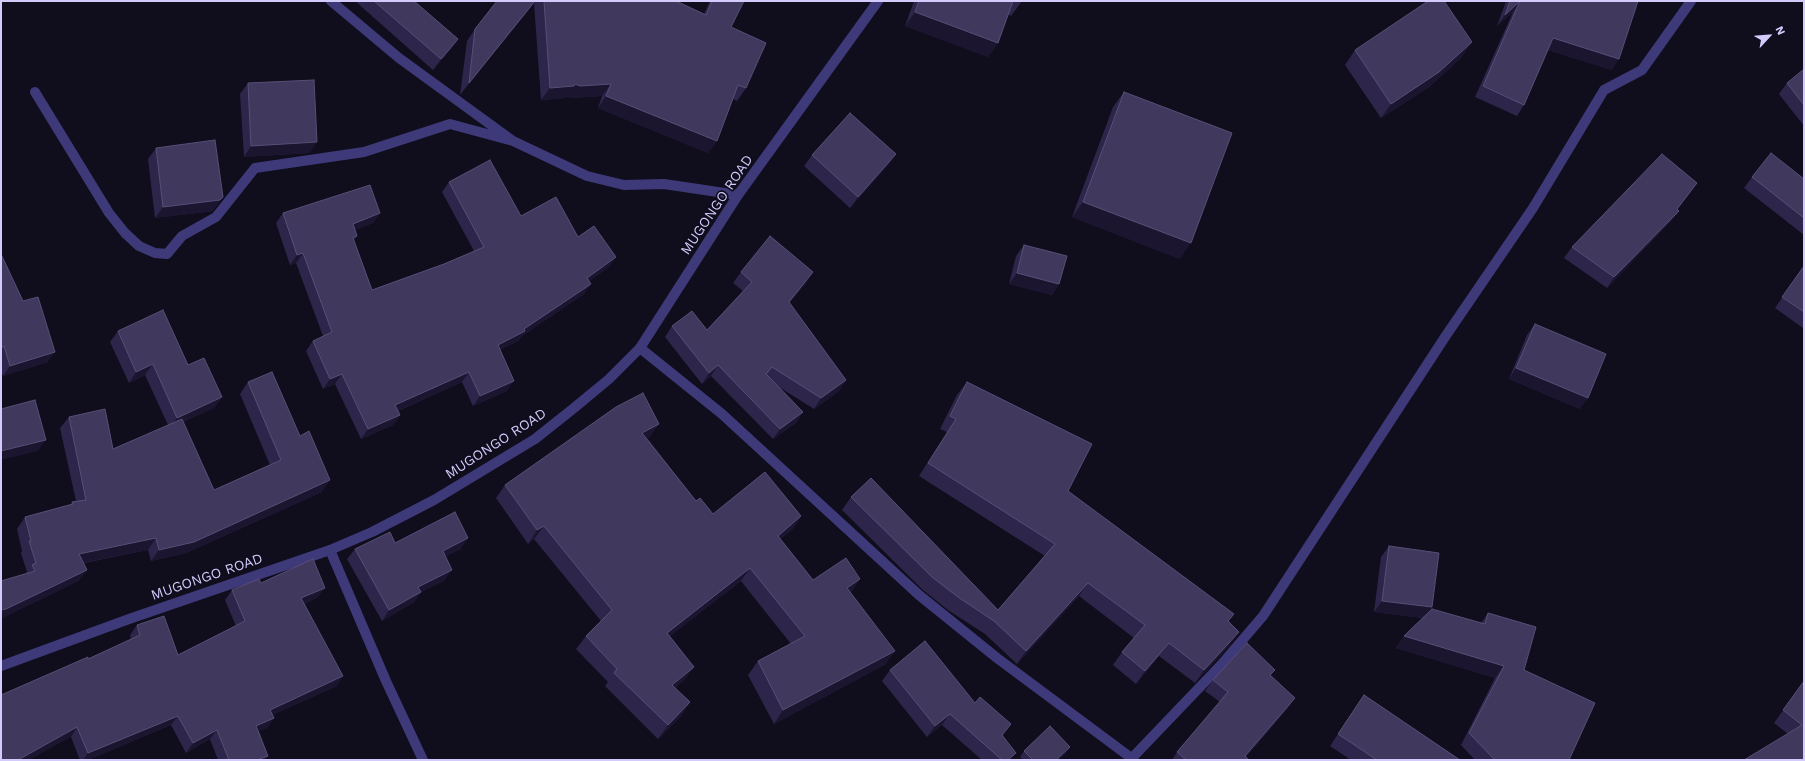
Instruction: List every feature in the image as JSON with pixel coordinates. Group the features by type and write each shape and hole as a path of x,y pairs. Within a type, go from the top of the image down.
{"street":[{"path":"331,1 399,58 513,142"},
{"name":"MUGONGO ROAD","path":"1,666 129,619 330,550 372,532 434,500 535,439 580,404 640,348 738,195 878,1"},
{"path":"640,348 722,414 919,595 997,658 1133,759 1221,665 1263,616 1445,337 1533,208 1604,90 1642,70 1691,1"},
{"path":"35,92 109,213 125,234 139,246 156,253 167,254 182,236 216,217 255,168 364,152 450,124 513,142 587,176 624,185 664,184 738,195"},
{"path":"330,550 386,681 423,760"}],"building":[{"path":"374,1 414,1 458,39 441,59"},
{"path":"497,1 535,1 469,83 475,29"},
{"path":"544,1 676,1 706,15 712,1 744,1 731,27 766,43 746,88 738,85 717,141 606,96 611,84 580,86 575,84 574,86 550,88"},
{"path":"919,1 1013,1 998,43 915,12"},
{"path":"1428,1 1444,1 1472,42 1439,72 1391,104 1355,50"},
{"path":"1510,1 1520,1 1505,15"},
{"path":"1520,1 1638,1 1619,59 1553,38 1524,105 1483,86"},
{"path":"1804,69 1804,105 1787,83"},
{"path":"314,80 317,142 251,146 248,83"},
{"path":"1124,92 1232,133 1191,243 1083,202"},
{"path":"850,113 896,154 858,197 812,155"},
{"path":"215,140 223,197 220,200 163,207 156,148"},
{"path":"1771,153 1804,179 1804,218 1752,177"},
{"path":"1662,154 1697,183 1677,209 1679,211 1614,277 1572,247"},
{"path":"490,160 521,216 556,197 578,237 594,226 616,257 587,278 591,284 524,329 525,331 498,345 514,381 480,396 469,372 395,405 400,415 368,429 342,374 330,379 313,341 332,332 303,253 297,255 283,213 370,185 380,213 353,224 357,236 353,238 372,290 444,264 484,247 449,182"},
{"path":"770,236 813,272 789,302 846,380 821,398 772,367 766,374 803,412 780,429 718,365 709,373 672,326 692,311 707,330 752,282 741,272"},
{"path":"1024,245 1067,256 1059,284 1017,273"},
{"path":"1,254 23,301 38,297 55,352 10,366 4,346 1,348"},
{"path":"1804,266 1804,312 1782,297"},
{"path":"163,310 188,365 204,358 222,397 177,418 153,364 136,372 118,331"},
{"path":"1535,324 1606,354 1588,398 1516,368"},
{"path":"272,372 300,436 309,431 330,480 194,542 159,550 156,538 79,554 87,570 6,609 1,610 1,581 35,571 32,565 36,563 29,541 31,541 25,517 73,504 72,502 86,500 69,417 105,409 113,449 182,419 214,490 281,460 248,382"},
{"path":"967,382 1092,444 1068,491 1234,614 1228,621 1239,632 1204,670 1169,643 1145,671 1122,652 1145,625 1088,583 1026,651 994,621 958,597 932,577 851,497 871,478 998,610 1055,544 928,463 956,419 950,416"},
{"path":"643,393 659,424 642,433 696,501 700,498 713,514 765,472 801,516 778,536 813,580 846,558 860,579 847,588 895,651 783,710 758,661 805,636 750,568 667,633 694,667 672,685 690,702 668,725 614,673 617,669 586,636 612,610 544,526 537,530 505,485 616,407"},
{"path":"35,400 46,440 1,451 1,409"},
{"path":"455,512 468,538 443,551 452,570 418,587 421,592 389,610 355,549 390,532 395,543"},
{"path":"1389,546 1439,553 1432,607 1382,601"},
{"path":"313,559 325,588 301,598 343,676 270,710 274,718 256,726 268,756 257,760 229,760 217,730 193,743 178,716 88,753 77,727 18,760 1,760 1,695 88,657 88,659 140,635 137,625 164,616 178,655 245,621 232,590 259,579 261,583"},
{"path":"1432,609 1485,624 1488,613 1536,627 1524,670 1595,703 1569,760 1495,760 1469,733 1504,666 1404,636"},
{"path":"925,641 975,703 980,697 1011,724 1002,735 1016,753 1008,760 1002,760 950,714 935,726 890,670"},
{"path":"1247,643 1275,670 1270,675 1295,698 1245,756 1249,760 1186,760 1177,752 1228,692 1213,680"},
{"path":"1804,681 1804,760 1744,760 1802,725 1783,710"},
{"path":"1364,695 1460,760 1377,760 1338,734"},
{"path":"1050,726 1070,747 1056,760 1033,760 1024,751"}]}
